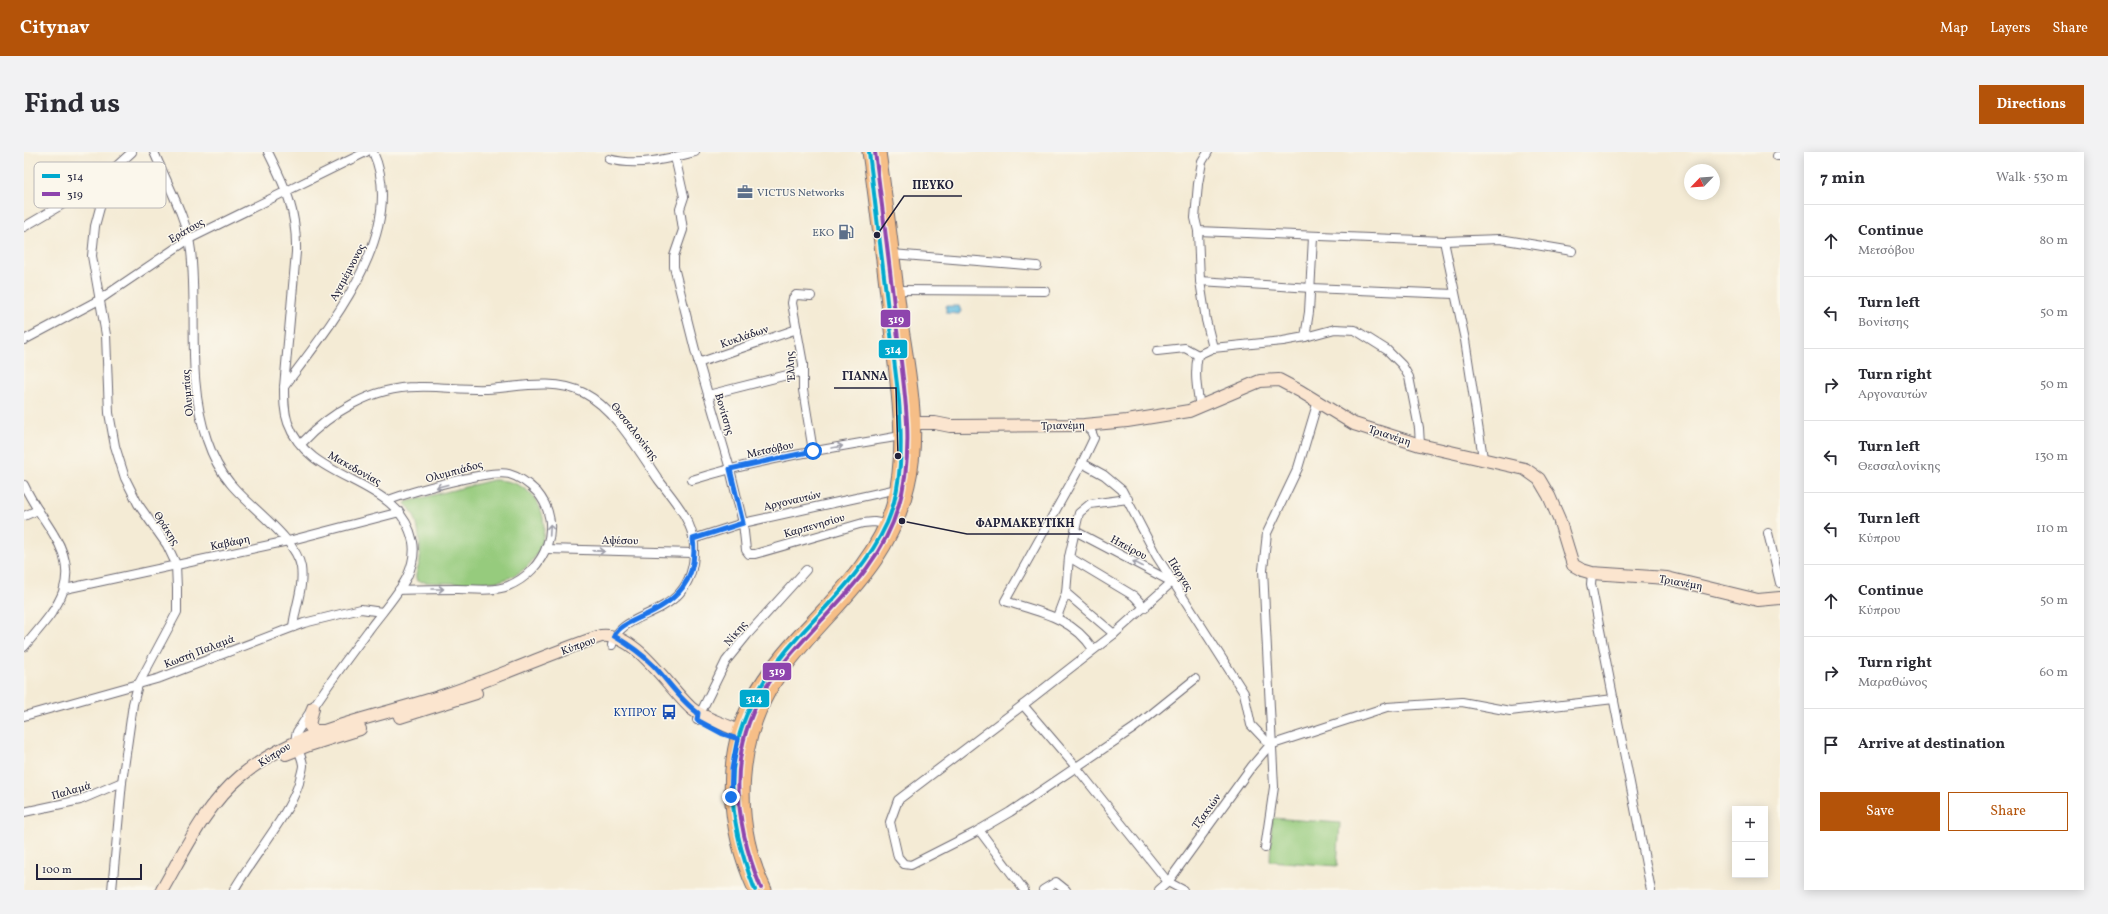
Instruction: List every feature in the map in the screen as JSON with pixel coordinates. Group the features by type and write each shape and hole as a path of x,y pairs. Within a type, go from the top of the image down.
{"main road":[{"path":"765,890 750,852 743,813 742,737 778,675 796,652 859,583 887,542 900,511 909,483 913,459 906,429 869,152"},
{"path":"755,890 742,855 732,812 732,779 749,706 765,678 790,645 857,571 886,524 896,489 901,460 906,429 897,290 879,152"},
{"name":"Τριανέμη","path":"906,429 934,430 950,426 1084,425 1127,421 1189,411 1260,381 1279,380 1354,424 1420,445 1483,458 1525,469 1539,479 1549,496 1559,519 1573,565 1582,570 1592,573 1667,578 1758,600 1780,598"},
{"name":"Κύπρου","path":"170,890 209,825 229,798 240,787 269,764 297,745 323,732 478,684 601,636 613,640 640,663 676,702 697,717 710,721 742,737"},
{"name":"Κύπρου","path":"162,890 200,823 218,799 241,776 277,750 448,703 613,640"},
{"path":"313,708 309,725 314,731 323,732"}],"street":[{"path":"122,162 132,152"},
{"name":"Ολυμπίας","path":"154,152 158,162"},
{"name":"Μακεδονίας","path":"268,152 287,190 293,214 296,244 284,388 284,407 288,423 301,444 326,466 389,500 400,512 411,533 414,551 410,569 399,590 297,732 297,745"},
{"name":"Εράτους","path":"24,340 99,300 189,239 366,152"},
{"name":"Αγαμέμνονος","path":"284,388 332,321 369,256 380,220 382,201 381,176 373,152"},
{"path":"609,159 624,163 675,157 695,152"},
{"path":"1208,152 1202,162 1196,203 1200,281 1213,348"},
{"name":"Βονίτσης","path":"675,157 684,197 680,210 682,230 674,256 674,267 698,363 730,469 743,523 744,548 749,554"},
{"name":"Ολυμπίας","path":"166,182 189,239 192,271 198,405 206,439 212,453 229,482 288,541 298,558 301,572 293,627"},
{"path":"24,226 56,208"},
{"name":"Θράκης","path":"101,208 92,246 93,269 106,335 109,413 115,446 125,478 138,504 166,544 176,564 177,612 138,684 122,782 112,890"},
{"path":"1198,231 1313,237 1444,241 1500,240 1572,251"},
{"path":"1304,336 1311,288 1313,237"},
{"path":"1444,241 1454,294 1465,340 1483,458"},
{"path":"892,254 1037,266"},
{"path":"1200,281 1311,288 1454,294"},
{"path":"897,290 1045,291"},
{"name":"Έλλης","path":"811,296 798,294 793,298 803,370 803,390 813,451"},
{"name":"Κυκλάδων","path":"698,363 797,329"},
{"path":"1198,355 1213,348 1283,341 1335,329 1355,330 1387,350 1402,365 1409,377 1420,428 1420,445"},
{"path":"1157,351 1185,348 1198,355"},
{"path":"1198,355 1196,366 1196,385 1200,407"},
{"path":"708,395 803,370"},
{"name":"Θεσσαλονίκης","path":"301,444 319,427 345,407 368,397 398,388 423,386 473,389 534,385 566,386 584,393 596,400 636,446 680,510 693,539 694,553 689,576 680,593 661,608 621,627 613,640"},
{"path":"1265,848 1274,787 1270,745 1262,570 1264,548 1267,533 1298,468 1318,402"},
{"path":"1084,425 1091,431 1094,438 1082,463 1005,602 1057,617 1082,635 1093,649"},
{"name":"Μετσόβου","path":"692,480 730,469 906,429"},
{"name":"Πάργας","path":"1082,463 1113,481 1128,499 1156,556 1244,693 1251,725 1270,745"},
{"name":"Ολυμπιάδος","path":"389,500 487,474 509,474 530,486 546,506 551,527 546,549 538,563 527,574 505,587 486,590 399,590"},
{"path":"24,485 55,536 64,553 66,563 65,589 58,604 24,647"},
{"name":"Αργοναυτών","path":"693,539 743,523 896,489"},
{"path":"1057,617 1066,592 1069,558 1079,513 1086,506 1128,499"},
{"path":"24,516 38,510"},
{"name":"Καβάφη","path":"65,589 288,541 400,512"},
{"name":"Καρπενησίου","path":"749,554 755,554 863,524 874,522 886,524"},
{"name":"Ηπείρου","path":"1075,531 1172,582"},
{"path":"1768,533 1780,583"},
{"name":"Αψέσου","path":"546,549 694,553"},
{"path":"1069,558 1134,596 1146,608"},
{"name":"Νίκης","path":"697,717 720,671 735,649 806,570"},
{"path":"1592,573 1591,584 1651,890"},
{"path":"1172,582 1146,608 1114,634 902,796 896,804 890,822 898,857 901,863 911,865 979,830 1134,728 1195,679"},
{"path":"1066,592 1114,634"},
{"name":"Κωστή Παλαμά","path":"24,716 138,684 191,667 293,627 361,609 382,612"},
{"path":"1270,745 1387,707 1462,702 1510,711 1614,699"},
{"path":"1023,705 1076,767 1168,882 1184,890"},
{"path":"234,890 284,813 298,784 303,765 297,745"},
{"name":"Τζακιών","path":"1159,890 1168,882 1252,766 1270,745"},
{"name":"Παλαμά","path":"24,812 80,800 122,782"},
{"path":"979,830 1024,890"},
{"path":"1043,890 1056,882 1066,890"}],"green space":[{"path":"493,480 514,483 530,493 540,507 544,523 542,541 535,557 522,571 503,580 461,583 417,581 416,575 420,560 418,528 410,508 405,504 406,502"},
{"path":"1272,818 1340,823 1337,866 1270,861"}],"water":[{"path":"946,306 959,306 961,311 959,314 946,313"}],"transit line":[{"name":"314","path":"755,890 742,853 735,819 732,786 735,755 743,724 756,694 775,665 859,569 879,539 892,508 899,478 901,447 899,401 869,152"},
{"name":"319","path":"761,888 745,840 738,792 739,767 743,743 750,719 761,696 774,675 798,646 846,594 877,554 892,524 898,508 903,486 906,464 907,419 875,152"}],"place":[{"name":"VICTUS Networks","path":"745,192"},
{"name":"EKO","path":"846,232"},
{"name":"ΠΕΥΚΟ","path":"877,235"},
{"name":"ΓΙΑΝΝΑ","path":"898,456"},
{"name":"ΦΑΡΜΑΚΕΥΤΙΚΗ","path":"902,521"},
{"name":"ΚΥΠΡΟΥ","path":"669,712"}],"route":[{"path":"731,797 732,769 738,739 726,736 707,727 697,720 698,713 680,697 654,666 637,651 614,636 621,627 661,608 680,593 685,586 691,570 694,544 693,539 743,523 730,469 813,451"}]}
